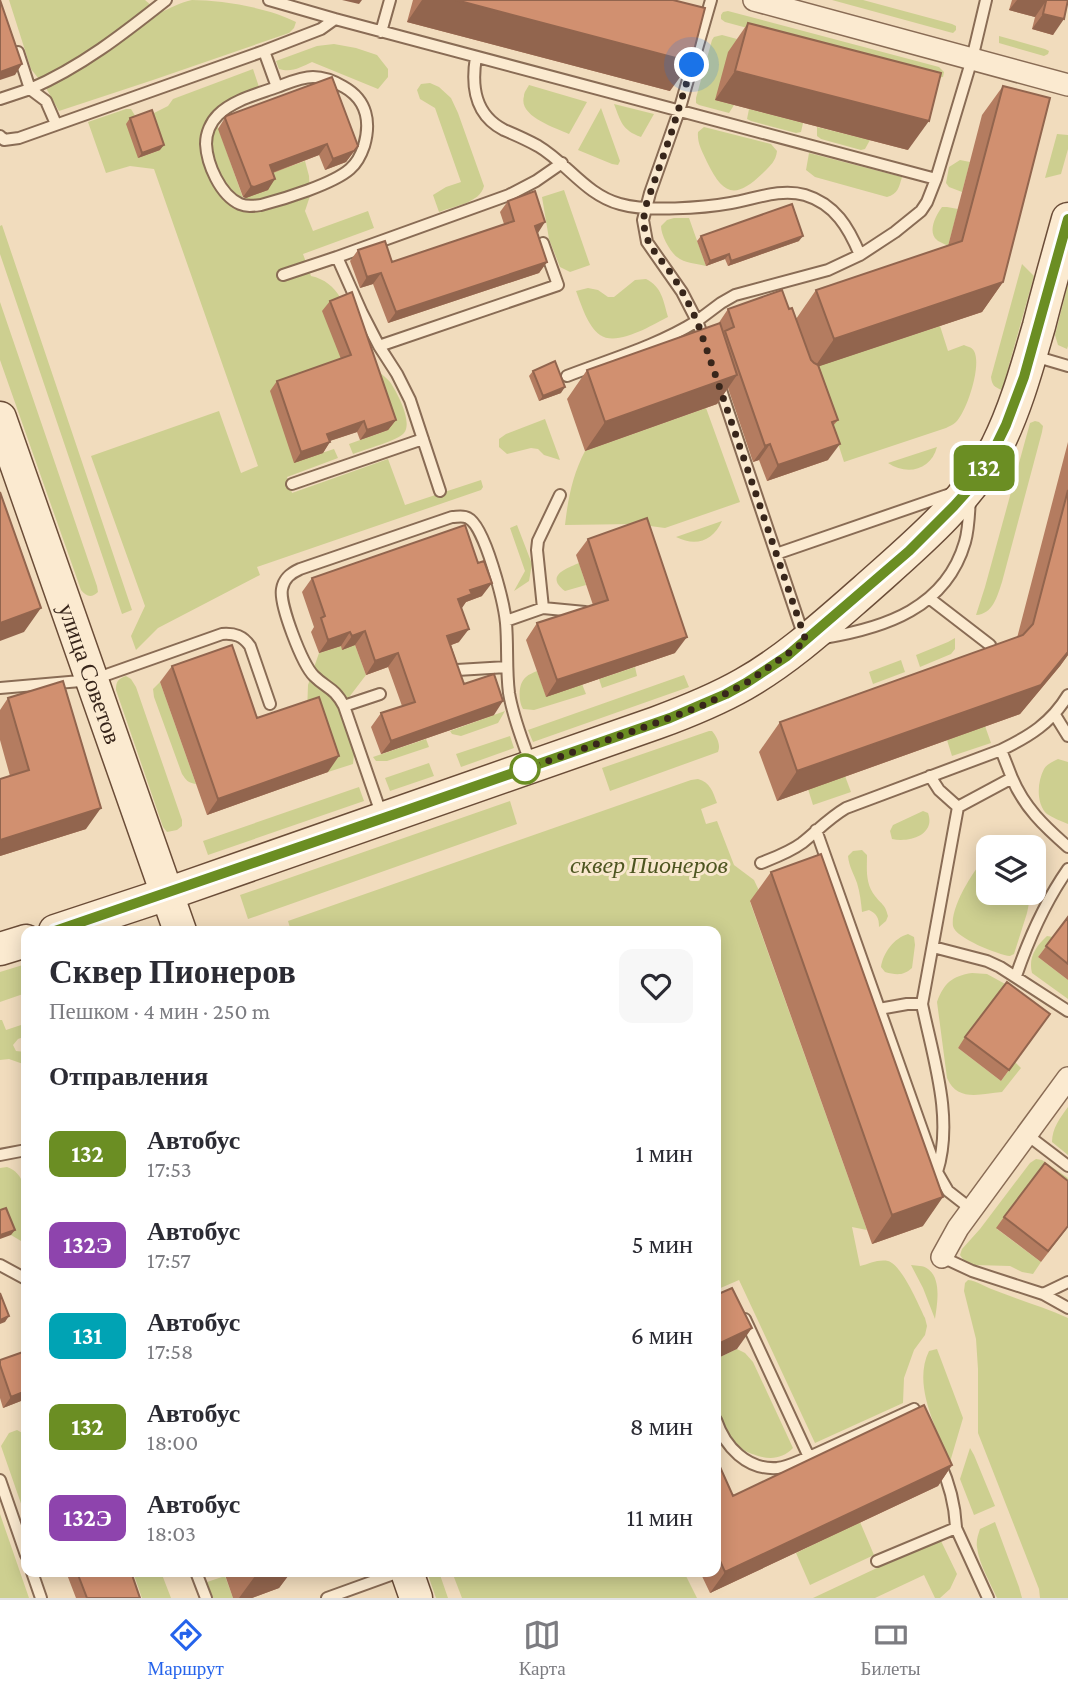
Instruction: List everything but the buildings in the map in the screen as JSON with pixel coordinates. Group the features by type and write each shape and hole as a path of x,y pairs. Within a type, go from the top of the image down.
{"street":[{"path":"754,0 1068,85"},
{"path":"70,926 383,819 706,704 746,683 806,641 909,551 971,487 986,466 1020,389 1068,219"},
{"name":"улица Советов","path":"0,418 178,926"},
{"path":"0,950 21,943"},
{"path":"942,1257 957,1228 1068,1078"},
{"path":"409,1577 416,1598"}],"lane":[{"path":"0,99 47,82 90,58 166,0"},
{"path":"269,0 936,178"},
{"path":"381,32 390,0"},
{"path":"708,353 697,321 682,292 648,242 643,220 679,111 711,0"},
{"path":"567,376 675,333 735,295 828,270 860,255 921,211 936,178 972,59 986,0"},
{"path":"0,136 12,140 264,51 321,29 335,19"},
{"path":"14,41 30,89 46,101 57,124"},
{"path":"264,51 277,87"},
{"path":"476,57 473,81 475,93 486,116 502,129 538,146 562,163 586,187 608,200 630,207 696,208 779,193 804,195 838,215 847,226 860,255"},
{"path":"314,77 325,78 351,91 364,106 367,116 366,139 362,152 351,169 328,182 261,205 249,206 229,197 220,185 208,158 207,135 210,125 227,108 277,87 314,77"},
{"path":"283,275 509,195 562,163"},
{"path":"379,346 558,285 543,243"},
{"path":"337,257 379,346 404,387 440,491"},
{"path":"774,283 779,296"},
{"path":"1031,355 1068,366"},
{"path":"717,379 776,554 806,641 843,635 897,619 942,586 965,542 971,487 776,554"},
{"path":"292,484 423,439"},
{"path":"543,608 538,541 560,495"},
{"path":"383,819 339,696 313,675 300,653 282,598 284,581 290,574 452,517 461,516 474,523 497,578 506,621 507,680 512,707 531,767"},
{"path":"929,598 990,645"},
{"path":"506,621 543,608 584,612"},
{"path":"0,688 92,680 229,634 246,639 270,704"},
{"path":"457,670 507,667"},
{"path":"344,706 380,694"},
{"path":"761,863 801,843 846,808 1001,750 1033,733 1055,715 1068,695"},
{"path":"1055,715 1068,736"},
{"path":"1001,750 1018,791 1034,814 1068,846"},
{"path":"930,776 939,790 958,807"},
{"path":"958,807 1012,778"},
{"path":"937,1172 943,1145 944,1115 922,1004 958,807"},
{"path":"816,830 937,1172 948,1191 971,1209"},
{"path":"1016,976 1038,920 1068,869"},
{"path":"933,947 987,961 1016,976 1068,1011"},
{"path":"878,1009 922,1004"},
{"path":"1026,1135 1068,1166"},
{"path":"0,1155 21,1151"},
{"path":"942,1257 972,1271 1043,1294 1068,1308"},
{"path":"0,1265 21,1276"},
{"path":"1043,1294 1068,1282"},
{"path":"744,1316 809,1457"},
{"path":"721,1430 730,1447 753,1465 776,1468 786,1467 914,1409 925,1431"},
{"path":"935,1453 950,1486 956,1528 988,1598"},
{"path":"0,1480 21,1541"},
{"path":"877,1562 956,1528"},
{"path":"34,1577 41,1598"},
{"path":"198,1577 206,1598"},
{"path":"327,1598 385,1577"}],"green space":[{"path":"9,0 145,0 160,13 188,1 204,0 259,9 296,22 289,33 59,111 31,69"},
{"path":"832,0 863,0 952,24 956,26 956,30 953,33"},
{"path":"728,11 939,67 944,72 943,77 934,78 725,22 721,15"},
{"path":"722,35 920,88 715,100 734,105 729,113 699,105 696,98 712,40"},
{"path":"999,36 1045,49 1049,51 1048,54 1044,56 999,43"},
{"path":"334,44 377,55 388,69 388,77 378,89 312,62 288,70 279,69 276,61 317,46"},
{"path":"253,69 259,87 230,100 213,113 243,198 267,190 263,176 305,161 310,196 305,211 313,231 368,211 374,228 303,254 311,276 328,284 340,297 355,332 294,462 334,449 338,458 287,477 292,493 388,459 405,505 481,480 483,487 481,490 257,567 260,575 158,628 136,650 131,636 145,606 91,456 219,411 241,473 258,466 154,169 130,166 106,173 88,122 131,109 137,119 138,158 160,150 148,116 168,106 173,99"},
{"path":"430,83 451,98 484,186 482,192 472,200 439,212 433,195 461,182 435,108 420,99 417,90 421,84"},
{"path":"529,85 587,102 569,134 539,120 526,109 524,95"},
{"path":"614,104 654,114 641,137 623,125"},
{"path":"601,108 620,161 618,165 578,150"},
{"path":"749,109 803,123 801,132 751,121 747,119"},
{"path":"704,127 771,144 777,151 775,158 753,182 737,190 730,190 724,187 713,173 702,151 698,132"},
{"path":"817,127 870,140 865,149 861,150 821,139 817,136"},
{"path":"1057,134 1068,135 1068,149 1061,174 1045,178"},
{"path":"809,153 902,177 900,184 896,192 887,197 815,177 806,170"},
{"path":"960,160 970,162 962,192 946,183 949,167"},
{"path":"564,190 590,265 570,272 560,267 549,239 542,197"},
{"path":"942,207 958,209 948,246 937,241 933,233 935,219"},
{"path":"674,218 689,218 706,266 687,262 674,255 661,226"},
{"path":"2,225 132,610 122,614 0,254"},
{"path":"1022,264 1034,276 1002,390 994,385 991,377"},
{"path":"646,279 659,290 668,317 625,337 607,338 600,335 585,315 576,291 588,288 614,297 635,280"},
{"path":"1068,284 1067,349 1058,345 1055,335"},
{"path":"0,302 97,586 98,592 91,596 81,590 0,360"},
{"path":"808,315 824,364 940,326 948,351 964,345 973,350 976,358 972,388 960,416 946,428 844,462 814,369"},
{"path":"378,371 390,382 400,400 407,422 406,428 401,436 395,439 353,454 349,444 388,430"},
{"path":"706,408 740,502 665,528 635,524 565,525 572,486 585,451"},
{"path":"545,419 560,460 544,455 538,449 531,448 507,454 499,447 499,439 506,434"},
{"path":"1035,421 1043,426 1042,432 1002,582 996,599 987,612 976,615 1030,423"},
{"path":"937,447 924,466 910,470 888,463"},
{"path":"722,521 714,533 703,540 690,542 676,537"},
{"path":"517,525 532,564 529,581 514,591 525,571 510,528"},
{"path":"579,563 586,585 565,591 559,586 557,577"},
{"path":"955,638 955,649 951,654 920,667 916,655"},
{"path":"355,645 366,675 340,709 354,754 353,764 328,772 307,713 308,685 319,653"},
{"path":"901,660 905,672 873,684 869,672"},
{"path":"635,667 637,676 602,688 599,679"},
{"path":"537,671 546,696 582,684 586,694 534,710 523,709 521,683"},
{"path":"684,675 689,687 533,742 528,730"},
{"path":"126,676 136,687 182,820 182,826 177,830 167,832 163,827 116,690 118,681"},
{"path":"160,682 196,784 188,781 182,774 154,697 153,689"},
{"path":"505,711 498,723 461,736 450,731"},
{"path":"985,726 991,743 952,756 947,740"},
{"path":"709,731 717,738 718,752 610,791 602,768"},
{"path":"510,736 514,748 461,767 456,754"},
{"path":"426,739 429,747 387,761 376,761 373,757"},
{"path":"1058,759 1068,762 1068,824 1047,814 1039,799 1039,786 1044,769"},
{"path":"429,763 434,776 390,791 385,778"},
{"path":"845,776 851,792 813,805 808,789"},
{"name":"сквер Пионеров","path":"691,780 702,780 712,791 717,803 701,809 706,824 717,821 734,865 754,880 762,897 750,902 867,1230 852,1227 860,1266 881,1261 893,1264 909,1286 927,1326 925,1335 914,1350 904,1378 903,1403 815,1443 739,1280 721,1288 721,926 290,926 288,921"},
{"path":"359,787 364,801 208,855 203,841"},
{"path":"510,801 517,824 248,919 240,895"},
{"path":"923,811 928,813 929,821 925,832 906,840 892,839 890,831 893,825"},
{"path":"862,850 867,855 870,886 888,916 879,927 874,913 869,910 862,912 858,887 848,856 853,851"},
{"path":"976,870 976,905 1029,905 1014,954 1010,956 997,953 969,941 956,931 953,918"},
{"path":"908,934 914,937 915,945 912,968 899,974 885,972 881,967 887,951 898,939"},
{"path":"1047,936 1053,937 1038,957 1068,980 1068,999 1032,973 1034,953"},
{"path":"21,966 21,995 0,1002 0,972"},
{"path":"972,973 987,974 1007,985 958,1048 1001,1081 1015,1062 1021,1068 1002,1092 963,1094 951,1086 947,1078 937,1002 950,981"},
{"path":"0,1020 6,1030 21,1025 21,1038 13,1045 16,1051 21,1052 21,1063 9,1059 0,1060"},
{"path":"1068,1107 1068,1155 1052,1142 1052,1137 1059,1119"},
{"path":"1036,1159 1042,1160 1068,1178 1068,1198 997,1229 1041,1262 1033,1274 1010,1266 975,1265 965,1262 960,1255 962,1249"},
{"path":"7,1167 21,1179 21,1241 11,1235 3,1214 0,1214 0,1168"},
{"path":"911,1265 926,1268 935,1279 938,1292 935,1319 923,1288"},
{"path":"968,1280 1068,1318 1068,1598 1040,1598 1039,1589 978,1433 976,1339 964,1291"},
{"path":"737,1349 753,1362 793,1448 773,1458 755,1455 734,1443 721,1418 721,1357"},
{"path":"937,1349 963,1418 950,1462 928,1407 923,1378 929,1351"},
{"path":"17,1430 21,1432 21,1504 1,1446 9,1433"},
{"path":"970,1448 995,1506 974,1515 960,1479"},
{"path":"0,1514 29,1598 0,1598"},
{"path":"860,1522 874,1555 810,1585 796,1553"},
{"path":"995,1522 1022,1598 997,1598 980,1560 977,1538 980,1529"},
{"path":"941,1541 957,1574 950,1589 940,1598 935,1598 924,1575 875,1598 813,1598 879,1567"},
{"path":"135,1577 163,1577 171,1598 142,1598"},
{"path":"225,1577 233,1598 213,1598 207,1582"},
{"path":"429,1577 441,1577 448,1598 436,1598"},
{"path":"454,1577 686,1577 697,1598 462,1598"}],"bus line":[{"name":"132","path":"70,926 670,718 726,694 787,656 909,551 954,506 986,466 1006,425 1024,377 1068,219"}],"route":[{"path":"525,769 706,704 746,683 806,641 697,321 689,302 653,251 644,230 645,208 692,65"}]}
